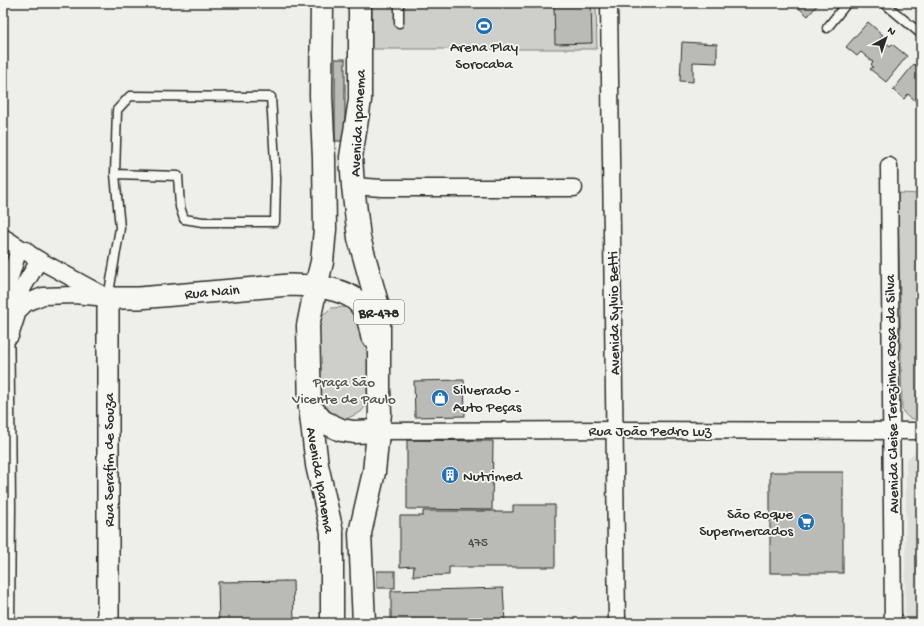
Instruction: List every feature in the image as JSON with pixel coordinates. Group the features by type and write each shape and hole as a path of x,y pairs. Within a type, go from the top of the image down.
{"main road":[{"name":"Avenida Ipanema","path":"322,3 321,95 325,229 322,262 308,326 310,407 317,465 332,532 332,623"},
{"name":"Avenida Ipanema","path":"360,3 360,100 351,157 359,238 379,310 380,390 380,413 374,472 360,533 364,623"},
{"path":"316,286 329,288 346,294 357,301 365,312 371,333 380,390"},
{"path":"310,407 322,421 341,430 354,432 378,431"}],"street":[{"name":"Avenida Sylvio Betti","path":"609,3 617,623"},
{"name":"Avenida Cleise Terezinha Rosa da Silva","path":"889,166 893,623"},
{"path":"353,186 382,188 574,188"},
{"name":"Rua Nain","path":"3,237 40,260 108,298"},
{"path":"5,295 17,255 26,250"},
{"path":"3,256 6,349 6,623"},
{"path":"6,349 12,309 40,260"},
{"name":"Rua Nain","path":"6,349 18,312 26,303 43,296 74,295 108,298 139,298 289,285 316,286"},
{"name":"Rua Serafim de Souza","path":"108,298 108,623"},
{"name":"Rua João Pedro Luz","path":"378,431 921,431"}],"lane":[{"path":"399,3 399,23"},
{"path":"827,28 847,3"},
{"path":"884,3 921,34"},
{"path":"108,298 120,228 115,174 117,110 130,96 271,97 276,178 275,222 203,222 184,219 180,207 178,176 115,174"}],"shaded area":[{"path":"921,449 921,623 905,623 906,460"}],"green space":[{"name":"Arena Play Sorocaba","path":"372,3 596,3 597,49 372,49"},
{"path":"898,193 921,194 921,419 909,418 902,409"},
{"name":"Praça São Vicente de Paulo","path":"346,307 357,315 366,331 371,399 361,412 346,419 334,415 319,399 317,327 323,315 331,308"}],"building":[{"path":"554,3 591,3 592,43 555,44"},
{"path":"793,3 819,3 808,16"},
{"path":"868,22 883,35 880,38 890,46 892,44 907,56 886,82 870,69 873,67 871,64 873,62 861,52 857,56 846,47"},
{"path":"682,42 717,44 717,63 693,62 693,82 680,81"},
{"path":"335,59 345,59 345,141 335,141"},
{"path":"914,64 921,70 921,115 917,112 919,109 917,107 919,104 908,94 904,99 893,90"},
{"name":"Silverado - Auto Peças","path":"464,380 465,416 415,417 414,381"},
{"name":"Nutrimed","path":"407,440 493,441 492,510 407,509"},
{"name":"São Roque Supermercados","path":"770,472 843,472 843,573 770,573"},
{"path":"513,505 555,505 555,567 449,567 449,575 413,576 414,566 400,567 400,516 423,516 423,511 513,512"},
{"path":"377,571 395,571 395,588 377,588"},
{"path":"293,581 294,623 219,623 218,582"},
{"path":"503,588 505,623 391,623 391,591"}],"place":[{"name":"Arena Play Sorocaba","path":"484,26"},
{"name":"Silverado - Auto Peças","path":"440,398"},
{"name":"Nutrimed","path":"450,475"},
{"name":"São Roque Supermercados","path":"806,522"}]}
